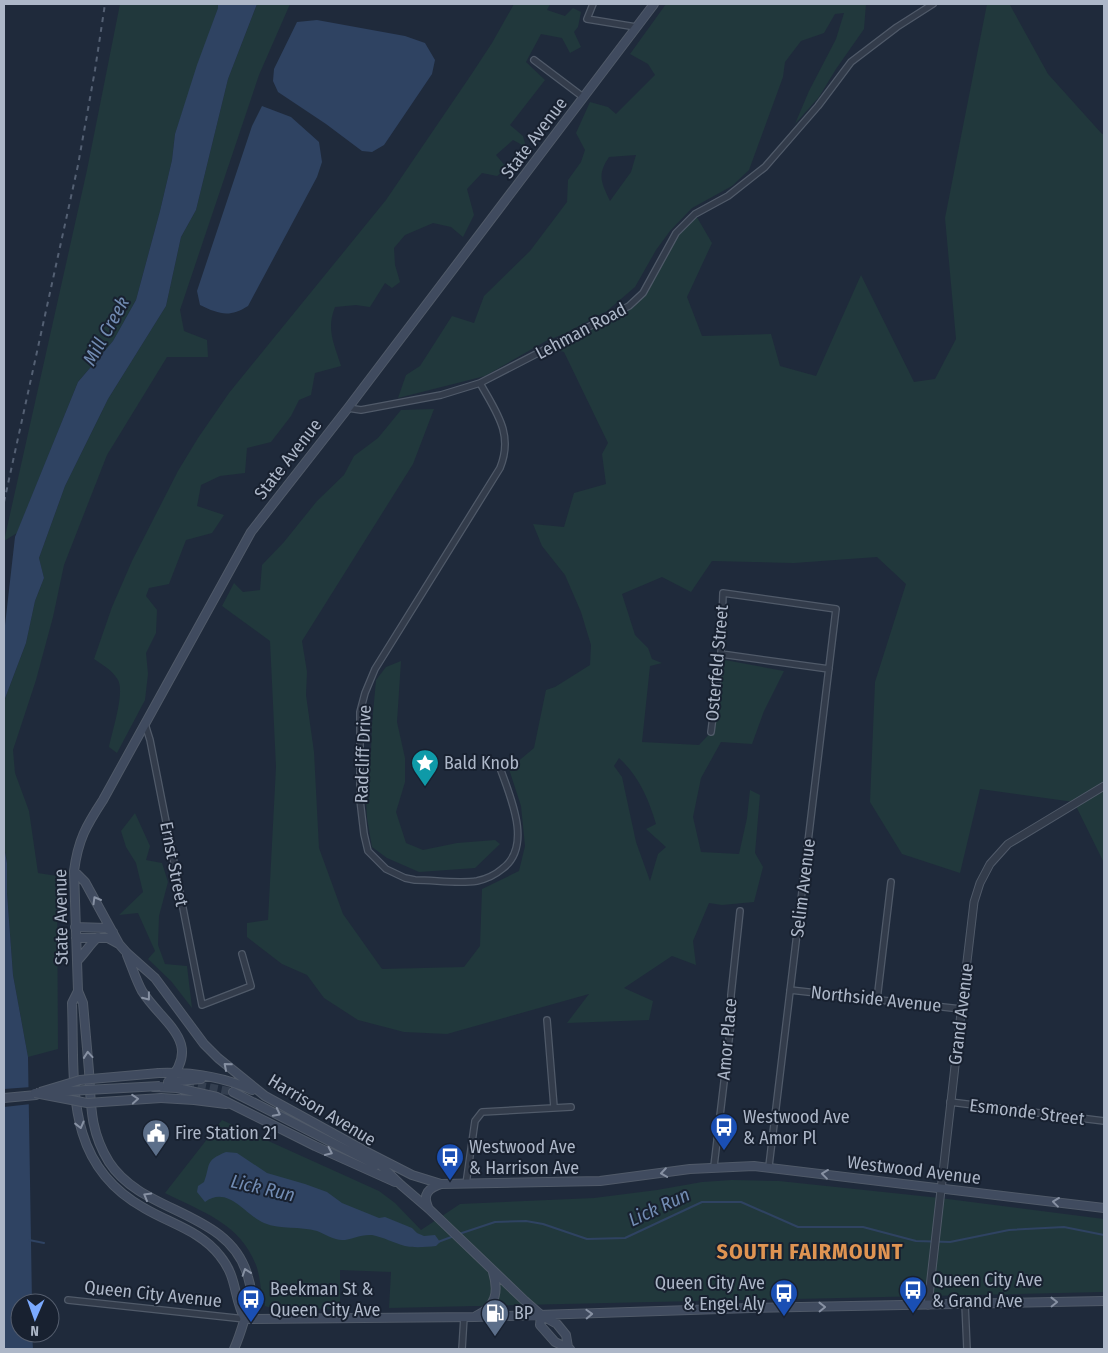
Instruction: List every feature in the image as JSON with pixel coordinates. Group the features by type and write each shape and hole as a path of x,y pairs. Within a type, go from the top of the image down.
{"main road":[{"name":"State Avenue","path":"245,1319 250,1309 249,1281 243,1263 233,1247 201,1222 156,1201 132,1187 115,1170 100,1145 91,1116 83,1003 78,991 74,871 76,852 84,829 145,724 251,532 348,408 654,4"},
{"name":"Harrison Avenue","path":"74,871 85,882 119,944 155,978 204,1044 218,1058 265,1096 367,1152 541,1315 557,1324 566,1335 569,1348"},
{"path":"75,927 106,928 113,932"},
{"path":"77,961 89,945 98,937"},
{"name":"Harrison Avenue","path":"76,938 108,938 119,944"},
{"path":"127,953 142,990 177,1035 182,1046 182,1054 176,1073 168,1082"},
{"name":"State Avenue","path":"78,991 72,1003 76,1096 80,1125 90,1153 102,1174 124,1196 145,1209 200,1236 213,1248 224,1260 231,1274 240,1309 245,1319"},
{"path":"35,1093 80,1080 176,1073 228,1081 265,1096"},
{"path":"4,1097 218,1079"},
{"path":"147,1086 177,1088 202,1093 228,1103 314,1146 401,1185"},
{"path":"4,1097 35,1093 160,1086"},
{"path":"233,1092 252,1100 384,1169"},
{"path":"35,1093 87,1103 161,1098 228,1103"},
{"name":"Westwood Avenue","path":"367,1152 414,1176 441,1184 600,1181 714,1166 769,1166 1104,1208"},
{"path":"429,1209 425,1201 426,1193 431,1188 441,1184"},
{"path":"474,1317 489,1308 496,1298 497,1286 493,1271"},
{"name":"Queen City Avenue","path":"245,1319 474,1317 1104,1300"},
{"name":"Harrison Avenue","path":"541,1315 540,1325 555,1342 569,1348"},
{"path":"234,1349 245,1319"}],"street":[{"path":"593,4 587,19 636,27"},
{"name":"Lehman Road","path":"348,408 361,410 406,402 441,395 480,383 621,311 643,293 676,233 695,214 728,196 755,176 818,106 851,62 892,31 933,4"},
{"path":"534,60 583,97"},
{"name":"Radcliff Drive","path":"480,383 504,429 506,438 504,458 500,468 376,668 365,692 360,712 360,800 368,851 386,868 405,878 415,880 478,881 498,872 507,865 513,855 518,833 515,813 500,765"},
{"name":"Osterfeld Street","path":"711,732 721,654 723,593 836,609"},
{"name":"Selim Avenue","path":"769,1166 836,609"},
{"path":"721,654 829,669"},
{"name":"Ernst Street","path":"145,724 150,740 202,1005 251,986 242,954"},
{"name":"Grand Avenue","path":"928,1305 974,902 980,883 990,864 1008,844 1104,786"},
{"path":"877,1000 891,882"},
{"name":"Amor Place","path":"714,1166 731,1023 731,995 740,911"},
{"name":"Northside Avenue","path":"790,990 961,1009"},
{"path":"547,1020 554,1107"},
{"name":"Esmonde Street","path":"950,1102 1104,1121"},
{"path":"466,1184 475,1121 479,1115 485,1111 571,1106"},
{"name":"Queen City Avenue","path":"68,1300 245,1319"},
{"path":"966,1304 967,1349"},
{"path":"462,1349 464,1317"}],"green space":[{"path":"120,4 218,4 218,8 175,134 172,160 136,300 113,341 78,382 17,533 4,541 87,170"},
{"path":"257,4 290,4 259,75 180,310 184,331 207,340 208,357 167,357 107,455 64,565 53,617 36,680 13,750 15,773 29,811 38,873 57,876 58,1049 28,1057 13,975 7,893 7,863 4,847 4,701 26,643 35,601 44,578 39,558 65,486 108,399 166,306 181,237 196,210 228,79"},
{"path":"514,4 550,4 547,10 565,16 573,8 581,12 578,27 574,32 581,47 570,53 562,38 541,34 526,62 545,80 510,125 523,136 526,147 513,140 496,155 507,168 497,176 482,173 467,189 474,215 463,237 451,227 433,223 405,235 394,248 395,265 400,282 392,288 385,283 370,307 356,305 335,307 332,315 331,330 341,366 315,373 311,395 299,400 291,416 271,442 247,448 245,473 220,476 201,485 197,506 224,515 212,533 186,540 169,584 149,588 146,596 157,610 156,633 146,653 148,674 145,700 117,753 109,747 119,703 120,686 113,673 94,659 112,607 132,561 178,471 229,393 386,200 492,43"},
{"path":"666,4 866,4 864,29 819,97 795,124 809,91 836,39 844,13 835,14 824,33 801,41 785,62 783,77 749,170 732,186 692,208 670,231 656,250 635,287 607,311 566,333 546,341 485,376 398,398 406,375 420,366 452,316 474,323 484,296 530,251 567,202 568,180 581,162 585,150 576,133 590,102 608,107 616,114 655,75 648,64 630,54","holes":["636,155 631,172 610,201 604,189 602,179 603,169 609,157"]},
{"path":"987,4 1010,5 1048,74 1104,134 1104,863 1074,802 980,789 960,873 902,854 870,802 875,682 906,584 877,557 794,563 712,561 691,592 662,577 622,594 635,635 648,648 652,659 662,663 650,666 642,742 699,745 713,730 725,660 784,671 764,711 752,744 721,742 701,778 693,817 701,852 739,854 747,818 750,790 760,795 755,853 763,867 754,902 722,905 709,903 693,941 696,965 672,956 624,988 653,1001 649,1020 567,1023 589,994 447,1034 404,1032 358,1020 324,998 307,975 282,964 247,937 247,923 268,920 276,767 270,641 222,606 234,583 243,592 260,590 262,565 284,542 317,501 344,475 354,456 378,438 401,410 434,409 413,464 302,641 307,672 306,695 314,752 319,848 343,914 382,969 464,967 480,946 482,889 519,871 525,846 521,806 509,769 534,748 546,690 555,687 590,665 591,645 581,612 565,575 542,546 533,524 564,527 574,493 606,484 602,454 608,443 564,352 549,348 636,300 676,233 695,214 712,243 687,297 702,336 771,334 780,366 816,376 861,275 914,382 935,379 956,339 945,218","holes":["619,758 638,780 656,824 646,829 666,847 658,854 650,881 636,842 622,777 614,766"]},
{"path":"401,661 397,722 405,758 405,782 396,812 406,843 423,850 457,843 495,840 500,844 475,868 419,872 387,858 372,847 367,818 365,783 371,751 376,680 386,667"},
{"path":"135,813 150,846 146,860 162,863 168,882 159,916 158,945 165,964 187,966 192,1008 171,981 148,959 155,951 138,913 119,915 143,892 136,863 126,847 121,831"},
{"path":"222,1120 379,1191 395,1203 421,1230 460,1204 594,1198 702,1182 732,1180 779,1181 940,1198 1104,1219 1104,1292 389,1308 391,1272 340,1270 340,1309 271,1308 265,1306 256,1265 240,1239 218,1220 165,1193"}],"water":[{"path":"218,4 257,4 228,79 196,210 181,237 166,306 108,399 65,486 39,558 44,578 35,601 26,643 4,701 4,634 15,537 78,382 113,341 136,300 172,160 175,134"},
{"path":"317,20 405,36 425,43 435,60 432,74 384,145 372,152 362,151 278,92 273,81 274,69 297,22"},
{"path":"262,106 291,117 319,142 322,162 317,177 248,306 229,313 213,311 200,305 197,291 252,126"},
{"path":"4,847 7,863 7,893 13,975 28,1057 32,1293 10,1293 10,1343 33,1343 33,1349 4,1349"},
{"path":"226,1152 237,1153 267,1173 327,1192 342,1203 379,1218 385,1217 412,1228 424,1236 435,1235 440,1242 436,1246 405,1246 372,1235 339,1240 317,1231 264,1223 229,1199 213,1198 205,1202 197,1192 198,1186 204,1182 211,1161"}],"pier":[{"path":"31,1087 31,1104 4,1107 4,1089"}],"waterway":[{"name":"Lick Run","path":"459,1234 495,1222 526,1221 543,1224 587,1239 625,1238 702,1202 741,1202 798,1227 863,1227 916,1241 950,1242 1009,1230 1064,1227 1104,1235"},
{"name":"Lick Run","path":"438,1242 454,1236"},
{"name":"Lick Run","path":"29,1240 44,1243"}],"tunnel":[{"path":"174,1085 197,1085 233,1092"}],"railway":[{"path":"4,502 78,165 105,4"}],"place":[{"name":"Bald Knob","path":"425,787"},
{"name":"Westwood Ave & Amor Pl","path":"724,1151"},
{"name":"Fire Station 21","path":"156,1157"},
{"name":"Westwood Ave & Harrison Ave","path":"450,1181"},
{"name":"Queen City Ave & Grand Ave","path":"913,1314"},
{"name":"Queen City Ave & Engel Aly","path":"784,1317"},
{"name":"Beekman St & Queen City Ave","path":"251,1323"},
{"name":"BP","path":"495,1337"}],"district":[{"name":"SOUTH FAIRMOUNT","path":"810,1251"}],"water label":[{"name":"Mill Creek","path":"106,331"}]}
